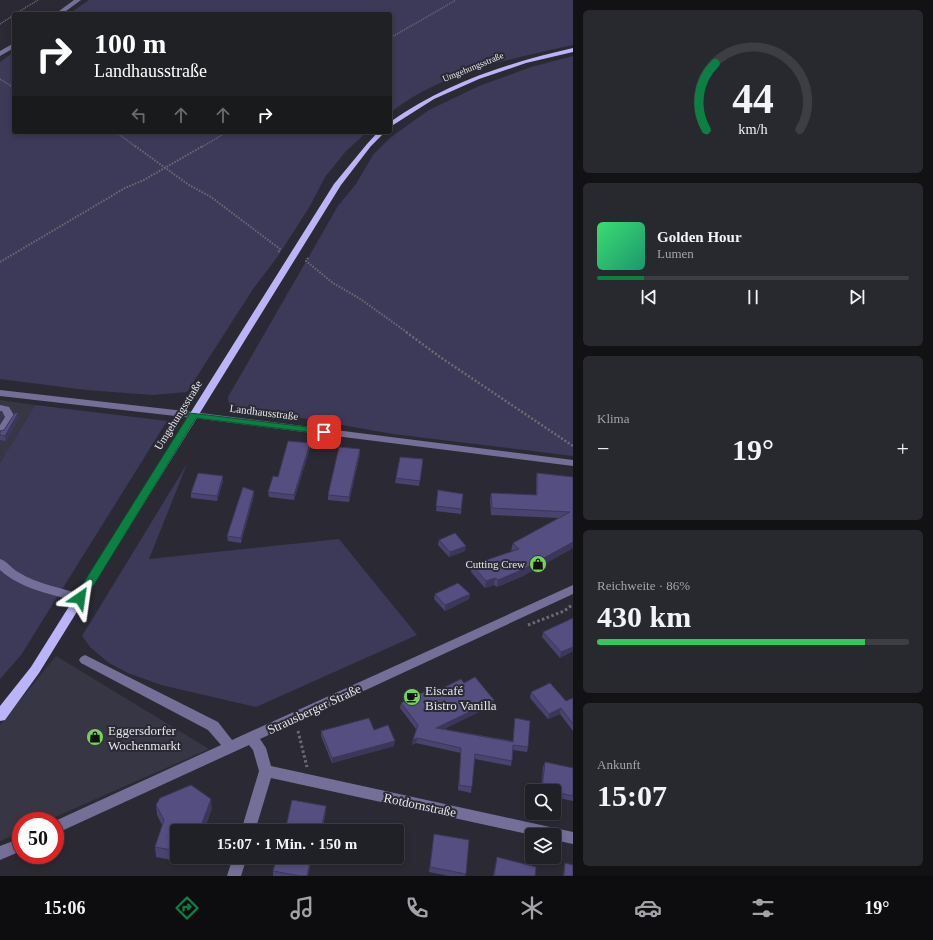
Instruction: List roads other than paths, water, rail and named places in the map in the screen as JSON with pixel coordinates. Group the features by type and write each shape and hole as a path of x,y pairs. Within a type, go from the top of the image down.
{"main road":[{"name":"Umgehungsstraße","path":"392,124 431,98 472,78 520,62 573,50"},
{"name":"Umgehungsstraße","path":"0,716 35,670 338,184 369,145 380,134"}],"street":[{"path":"61,12 78,0"},
{"path":"0,54 12,46"},
{"name":"Landhausstraße","path":"0,393 193,415 573,463"},
{"path":"0,408 6,409 10,417 0,432"},
{"path":"0,563 13,575 48,589 80,598"},
{"name":"Strausberger Straße","path":"64,824 573,589"},
{"path":"85,660 213,726 230,747"},
{"path":"250,824 266,771 259,748 252,738"},
{"name":"Rotdornstraße","path":"266,771 573,838"},
{"path":"0,854 12,848"},
{"path":"234,876 238,864"}],"place":[{"name":"Cutting Crew","path":"538,564"},
{"name":"Eiscafé Bistro Vanilla","path":"412,697"},
{"name":"Eggersdorfer Wochenmarkt","path":"95,737"}]}
